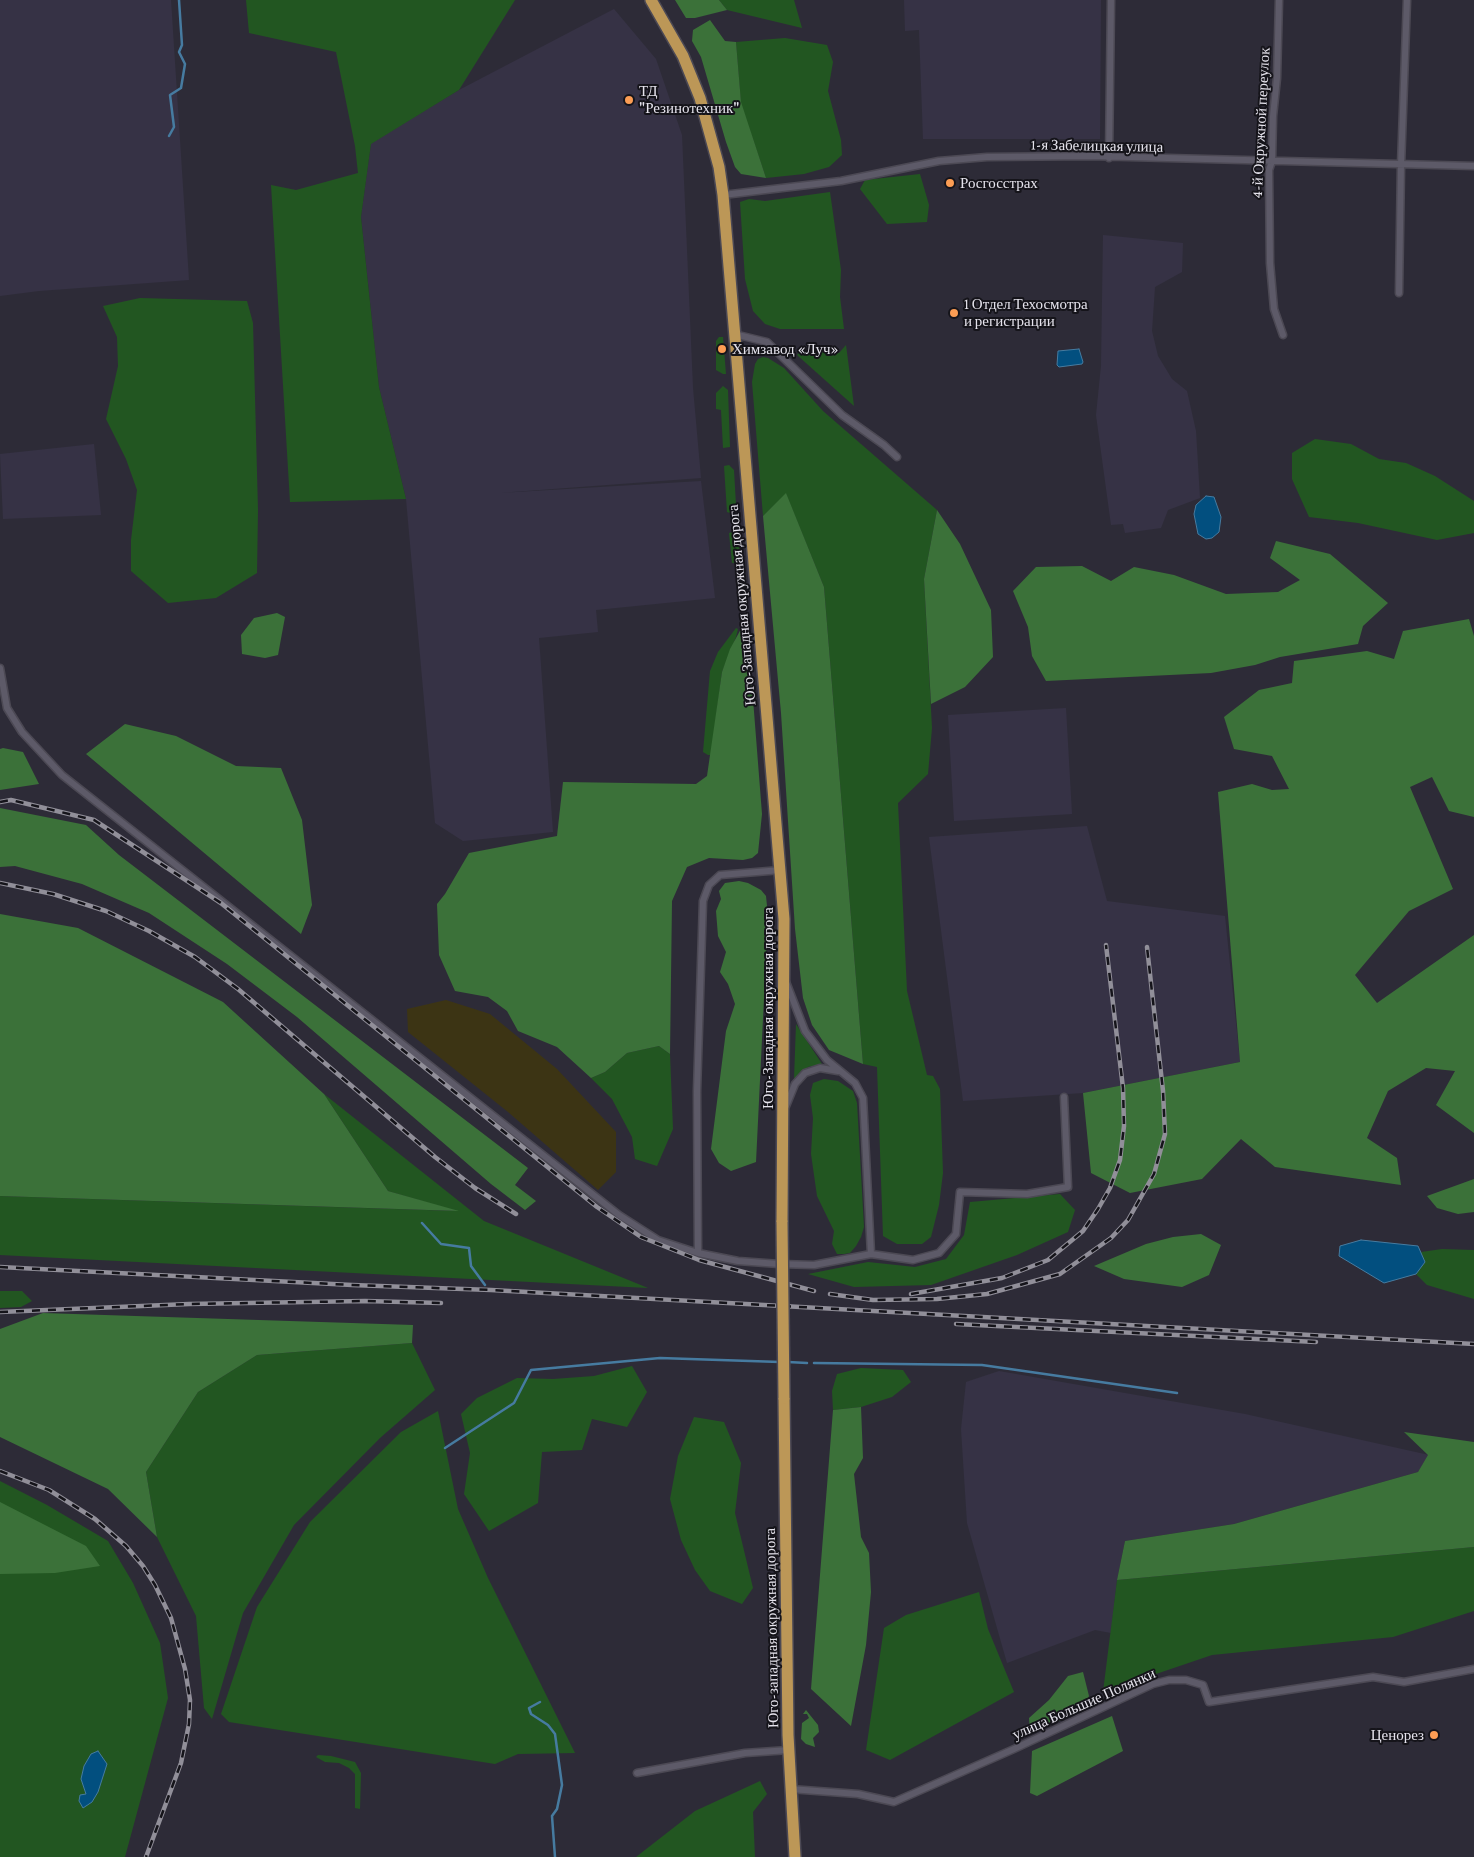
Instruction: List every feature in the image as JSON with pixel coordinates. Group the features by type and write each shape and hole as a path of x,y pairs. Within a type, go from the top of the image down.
{"highway":[{"name":"Юго-Западная окружная дорога","path":"651,0 683,56 695,85 714,148 723,195 781,870 784,976 782,1222 784,1398"},
{"name":"Юго-западная окружная дорога","path":"784,1398 789,1750 795,1857"}],"street":[{"path":"1109,158 1111,0"},
{"name":"4-й Окружной переулок","path":"1279,0 1277,78 1273,116 1272,161 1269,170 1270,263 1274,309 1283,335"},
{"path":"1399,292 1401,164 1407,0"},
{"name":"1-я Забелицкая улица","path":"723,195 842,181 939,161 987,157 1474,166"},
{"path":"734,334 767,342 842,415 898,457"},
{"path":"0,668 7,708 22,732 62,774 619,1215 658,1240 698,1253 738,1261 814,1265 870,1254 913,1260 939,1253 956,1234 960,1192 1027,1194 1068,1187 1064,1097"},
{"path":"698,1253 697,1091 703,901 709,885 720,875 781,870"},
{"path":"784,976 805,1031 819,1051 839,1071 855,1083 863,1098 870,1254"},
{"path":"783,1114 795,1084 805,1073 820,1068 839,1071"},
{"name":"улица Большие Полянки","path":"790,1789 858,1794 894,1802 1014,1749 1153,1684 1169,1680 1186,1680 1203,1685 1209,1702 1364,1678 1373,1677 1404,1682 1474,1669"},
{"path":"637,1773 745,1753 789,1750"}],"shaded area":[{"path":"0,0 171,0 189,280 39,291 0,296"},
{"path":"904,0 1101,0 1100,139 923,139 919,30 905,31"},
{"path":"614,9 656,59 682,135 693,388 701,478 499,493 701,481 715,598 596,610 598,632 539,638 553,832 463,841 435,823 406,499 379,387 361,217 371,143 459,90"},
{"path":"1103,235 1183,243 1182,272 1155,287 1152,331 1158,356 1172,379 1187,391 1196,431 1200,498 1168,510 1161,528 1125,533 1123,524 1111,525 1096,415 1101,366"},
{"path":"94,444 101,515 3,519 0,454"},
{"path":"1066,708 1072,814 954,821 948,715"},
{"path":"1087,826 1107,901 1225,916 1240,1062 1083,1093 963,1101 929,837"},
{"path":"999,1371 1245,1414 1429,1455 1418,1472 1234,1524 1125,1541 1117,1580 1111,1633 1095,1630 1007,1663 967,1523 961,1429 966,1382"}],"green space":[{"path":"246,0 515,0 459,90 371,144 361,217 379,387 406,499 290,502 271,185 296,190 358,173 355,146 336,52 249,33"},
{"path":"675,0 719,0 727,10 695,18 686,18"},
{"path":"719,0 794,0 802,28 727,10"},
{"path":"710,20 725,41 736,42 741,102 766,178 741,174 735,167 726,142 701,57 692,41 693,30"},
{"path":"785,38 827,45 833,62 828,91 841,140 842,155 829,167 804,174 766,178 741,104 736,42"},
{"path":"920,174 929,205 927,222 887,224 860,189 865,180"},
{"path":"830,192 841,270 840,297 844,329 780,329 765,324 753,311 745,279 740,202 749,199 765,201"},
{"path":"140,298 247,301 253,323 258,510 257,573 216,598 168,603 131,571 131,540 137,490 126,459 106,419 118,366 117,337 103,306"},
{"path":"719,337 723,337 726,374 716,370 716,341"},
{"path":"846,345 854,406 797,355 801,350 839,353"},
{"path":"763,357 784,368 823,411 937,510 924,579 932,728 928,774 898,803 907,991 927,1075 933,1076 940,1089 943,1173 939,1205 931,1237 922,1244 897,1244 883,1236 877,1067 863,1064 824,587 786,494 763,516 752,382 755,364 758,359"},
{"path":"723,386 728,390 730,447 723,448 721,410 716,409 716,393"},
{"path":"1315,439 1351,444 1379,459 1406,463 1435,476 1474,501 1474,533 1437,540 1358,523 1309,517 1292,479 1292,453"},
{"path":"729,465 734,470 736,505 734,511 730,513 727,512 724,466"},
{"path":"786,493 824,587 863,1064 829,1050 812,1025 803,998 795,929 781,713 763,516"},
{"path":"937,510 960,544 991,610 993,657 965,687 931,704 924,579"},
{"path":"736,531 739,534 740,562 732,563 729,533"},
{"path":"1276,541 1330,554 1388,603 1363,626 1358,644 1280,657 1255,665 1211,673 1046,681 1032,656 1028,627 1013,591 1036,567 1082,566 1111,581 1134,567 1174,575 1226,594 1278,592 1300,580 1270,558"},
{"path":"277,613 285,617 278,655 265,658 242,654 241,635 254,618"},
{"path":"1469,619 1474,636 1474,817 1449,811 1432,777 1410,787 1453,889 1409,911 1355,975 1377,1003 1474,935 1474,1133 1436,1105 1455,1071 1426,1068 1388,1091 1367,1138 1397,1158 1401,1185 1275,1167 1241,1139 1202,1179 1130,1193 1091,1173 1083,1093 1240,1062 1218,792 1252,784 1272,790 1289,789 1272,756 1234,749 1224,717 1259,690 1292,683 1294,661 1367,651 1394,659 1403,631"},
{"path":"736,628 738,629 736,637 722,672 711,755 708,755 703,752 710,671 718,652"},
{"path":"741,629 745,629 748,635 762,814 758,853 752,858 743,860 709,858 687,867 672,901 670,1054 659,1046 627,1053 605,1072 591,1078 557,1047 518,1031 507,1011 488,997 455,991 439,955 437,904 469,853 557,836 563,782 696,784 707,776 722,672 730,649"},
{"path":"125,724 176,736 236,766 281,768 302,820 312,905 301,934 86,754"},
{"path":"0,749 23,752 39,784 0,790"},
{"path":"0,808 86,825 119,855 528,1168 515,1185 536,1201 525,1210 491,1184 297,1017 227,964 149,913 82,884 15,866 0,867"},
{"path":"739,881 748,883 761,890 766,896 768,916 756,1162 731,1171 719,1163 711,1149 726,1031 735,1004 728,984 720,972 726,952 718,936 716,911 721,899 719,891 725,883"},
{"path":"0,914 78,928 223,1002 324,1094 388,1191 459,1211 0,1196"},
{"path":"796,1024 822,1064 808,1067 794,1079"},
{"path":"659,1046 670,1054 673,1129 657,1166 635,1159 632,1137 612,1099 591,1078 605,1072 627,1053"},
{"path":"824,1079 838,1081 853,1091 857,1103 864,1227 856,1246 850,1253 844,1254 837,1254 832,1244 834,1231 817,1196 811,1154 813,1118 810,1095 813,1083"},
{"path":"324,1094 484,1221 648,1288 0,1255 0,1196 456,1211 388,1191"},
{"path":"1474,1179 1474,1212 1458,1214 1437,1208 1427,1196"},
{"path":"1060,1194 1075,1210 1068,1232 1017,1255 931,1285 854,1287 808,1274 868,1262 915,1267 946,1259 964,1235 970,1202"},
{"path":"1201,1234 1221,1245 1209,1275 1182,1287 1124,1279 1094,1266 1146,1244 1173,1237"},
{"path":"1442,1249 1474,1250 1474,1299 1427,1285 1416,1274 1425,1262 1421,1252"},
{"path":"0,1291 22,1291 32,1301 21,1307 0,1308"},
{"path":"43,1313 413,1325 412,1343 257,1355 198,1392 146,1472 157,1537 108,1489 0,1437 0,1329"},
{"path":"412,1343 435,1390 380,1438 294,1525 243,1613 212,1719 204,1708 196,1616 157,1537 146,1472 198,1392 257,1355"},
{"path":"632,1366 647,1392 627,1427 592,1419 582,1450 542,1452 538,1503 489,1531 464,1494 470,1453 461,1414 477,1398 517,1378 553,1379 594,1376"},
{"path":"861,1368 903,1370 911,1382 892,1397 861,1407 833,1410 832,1391 837,1374"},
{"path":"861,1407 863,1458 854,1474 861,1537 869,1553 871,1592 866,1645 851,1726 811,1689 833,1410"},
{"path":"438,1411 458,1509 488,1578 575,1753 518,1754 495,1764 229,1722 221,1714 257,1607 310,1522 401,1432"},
{"path":"694,1417 724,1422 741,1463 735,1513 753,1588 742,1604 710,1591 695,1570 681,1540 670,1499 678,1456"},
{"path":"1404,1432 1474,1442 1474,1547 1117,1580 1125,1541 1234,1524 1418,1472 1428,1455"},
{"path":"0,1481 47,1505 108,1541 133,1583 160,1643 168,1698 125,1857 0,1857"},
{"path":"0,1502 86,1546 100,1566 55,1573 0,1574"},
{"path":"1474,1547 1474,1611 1393,1637 1212,1655 1103,1692 1117,1580"},
{"path":"979,1592 988,1629 1014,1692 890,1760 866,1750 884,1628 906,1615"},
{"path":"1083,1672 1089,1696 1083,1711 1030,1733 1029,1718 1049,1700 1068,1676"},
{"path":"806,1710 818,1725 819,1732 813,1738 815,1747 806,1744 801,1739 802,1723 809,1718 807,1714 803,1714"},
{"path":"1112,1716 1123,1751 1037,1796 1030,1793 1032,1751"},
{"path":"318,1755 355,1762 361,1773 360,1809 355,1808 355,1774 349,1768 339,1763 325,1762 316,1757"},
{"path":"760,1781 767,1794 753,1812 755,1857 636,1857 695,1811"}],"sand":[{"path":"446,1000 490,1014 557,1069 616,1132 616,1172 598,1190 508,1112 408,1032 407,1009"}],"water":[{"path":"1079,349 1082,364 1059,367 1057,365 1058,351"},
{"path":"1206,496 1214,497 1221,517 1219,532 1212,538 1206,539 1198,534 1194,514 1196,505"},
{"path":"1361,1240 1418,1246 1425,1262 1416,1274 1384,1283 1339,1256 1340,1246"},
{"path":"98,1751 107,1764 98,1792 92,1802 83,1808 79,1801 80,1795 86,1794 81,1779 84,1766 91,1754"}],"waterway":[{"path":"169,136 174,127 170,95 181,88 185,64 179,52 182,45 179,0"},
{"path":"422,1223 441,1244 469,1248 471,1266 485,1285"},
{"path":"445,1448 514,1403 531,1370 660,1358 780,1362"},
{"path":"788,1362 807,1363"},
{"path":"814,1363 982,1365 1177,1393"},
{"path":"540,1702 529,1708 531,1714 548,1725 555,1734 562,1785 557,1809 552,1816 555,1857"}],"railway":[{"path":"0,802 11,800 94,820 221,903 597,1207 641,1237 699,1260 814,1291"},
{"path":"0,883 53,894 106,911 149,931 195,957 238,989 435,1157 475,1188 516,1214"},
{"path":"911,1294 1002,1278 1048,1260 1083,1231 1110,1188 1120,1160 1124,1126 1123,1088 1106,945"},
{"path":"830,1294 873,1300 937,1299 987,1294 1060,1274 1111,1238 1128,1220 1154,1174 1165,1134 1163,1091 1147,947"},
{"path":"0,1267 352,1285 491,1290 1474,1344"},
{"path":"0,1312 189,1304 365,1301 441,1303"},
{"path":"956,1324 1316,1342"},
{"path":"0,1471 49,1490 95,1519 126,1546 143,1566 155,1585 171,1618 185,1669 190,1700 189,1724 181,1763 146,1857"}],"place":[{"name":"ТД \"Резинотехник\"","path":"629,100"},
{"name":"Росгосстрах","path":"950,183"},
{"name":"1 Отдел Техосмотра и регистрации","path":"954,313"},
{"name":"Химзавод «Луч»","path":"722,349"},
{"name":"Ценорез","path":"1434,1735"}]}
